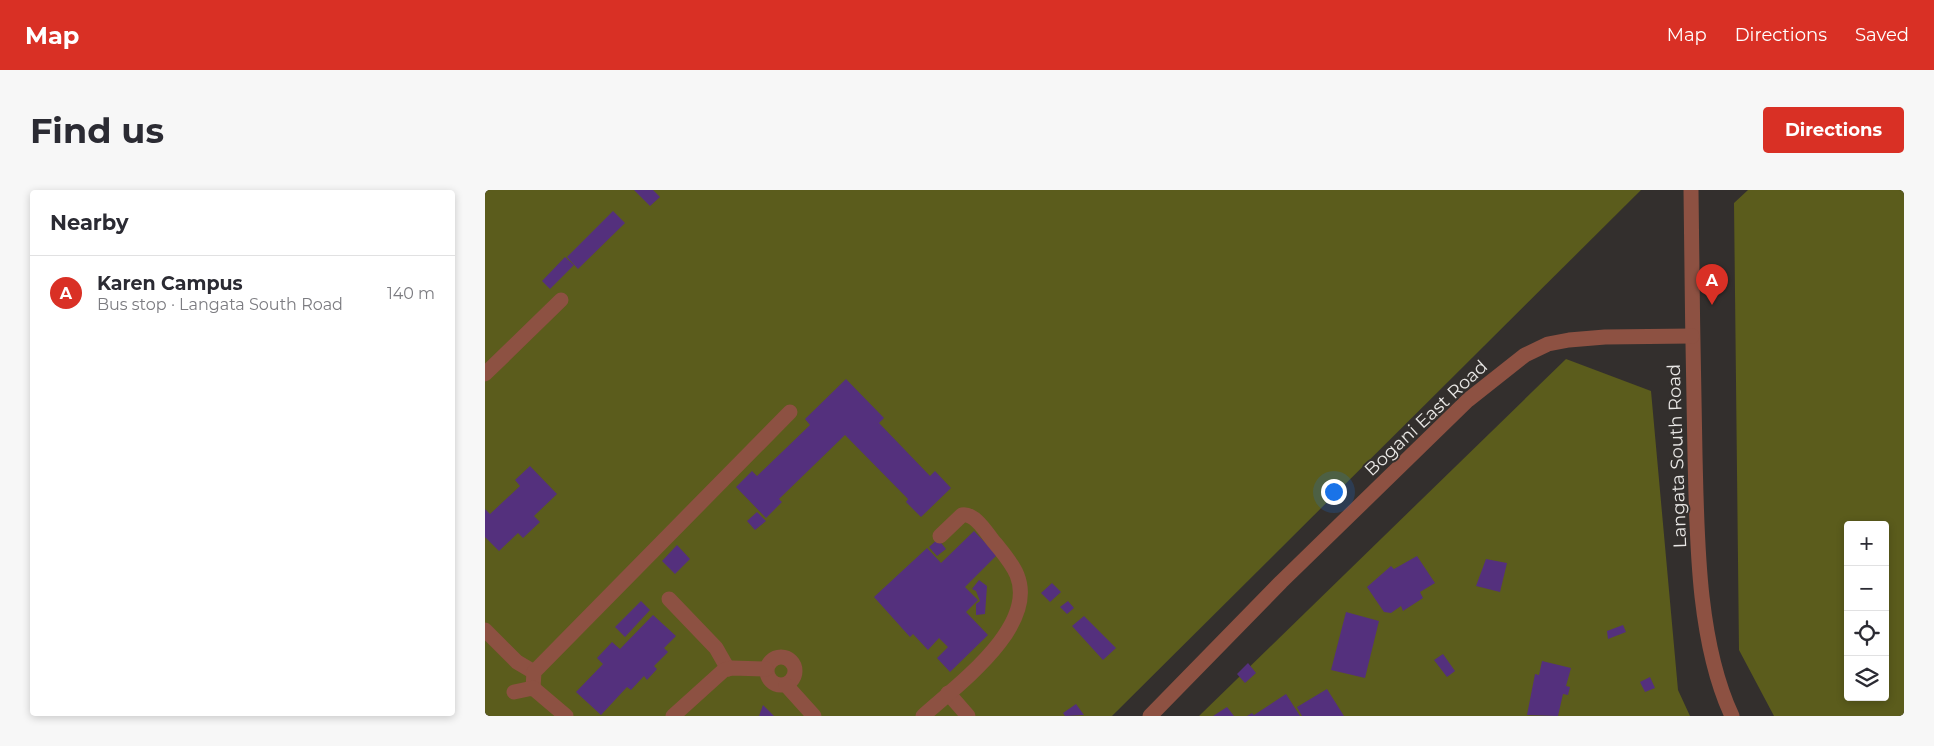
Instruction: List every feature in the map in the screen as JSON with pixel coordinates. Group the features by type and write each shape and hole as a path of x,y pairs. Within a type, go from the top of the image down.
{"street":[{"name":"Langata South Road","path":"1691,190 1692,336 1699,562 1711,645 1722,694 1732,716"},
{"path":"485,374 561,300"},
{"name":"Bogani East Road","path":"1150,716 1281,582 1441,426 1497,375 1518,360 1548,344 1569,340 1605,337 1692,336"},
{"path":"566,716 533,688 533,672 791,412"},
{"path":"923,716 1007,635 1016,616 1020,592 1018,576 1010,562 973,517 968,514 962,515 940,536"},
{"path":"669,599 716,648 728,669"},
{"path":"485,630 517,662 533,672"},
{"path":"781,656 790,659 796,668 794,678 786,685 776,685 768,679 766,669 771,660 781,656"},
{"path":"673,716 717,674 728,669 766,669"},
{"path":"786,685 814,716"},
{"path":"514,692 533,688"},
{"path":"948,693 968,716"}],"shaded area":[{"path":"485,190 1641,190 1112,716 485,716"},
{"path":"1748,190 1904,190 1904,716 1774,716 1739,650 1734,203"},
{"path":"1566,359 1651,391 1678,690 1690,716 1199,716"}],"building":[{"path":"634,190 653,190 660,197 650,206"},
{"path":"613,211 625,223 578,269 567,257"},
{"path":"565,257 574,265 550,289 542,281"},
{"path":"846,379 884,418 879,423 930,476 935,471 951,488 921,517 906,502 908,499 845,435 779,499 782,502 766,518 736,487 752,471 757,476 810,425 805,419"},
{"path":"530,466 557,494 534,516 540,522 523,538 518,533 499,551 485,537 485,509 490,514 520,486 515,480"},
{"path":"757,512 766,521 755,530 747,521"},
{"path":"974,531 997,555 965,587 978,600 966,612 988,635 950,672 937,658 948,647 939,638 928,650 913,634 910,637 874,597 927,548 941,563"},
{"path":"938,539 946,549 937,556 929,547"},
{"path":"677,545 690,559 675,574 662,561"},
{"path":"1417,556 1435,583 1420,592 1423,598 1403,611 1401,606 1391,613 1384,612 1367,587 1391,566 1394,569"},
{"path":"1486,559 1507,563 1500,592 1476,586"},
{"path":"979,580 987,586 985,614 976,615 976,604 980,601 976,591 972,589"},
{"path":"1052,583 1061,592 1050,602 1041,593"},
{"path":"641,601 650,610 625,637 615,627"},
{"path":"1068,601 1074,608 1067,614 1060,607"},
{"path":"1346,612 1379,621 1365,678 1331,670"},
{"path":"653,615 676,636 664,648 668,652 654,666 657,669 647,680 644,676 631,690 627,687 601,715 576,692 603,664 597,658 612,642 620,649"},
{"path":"1084,616 1116,648 1103,660 1072,626"},
{"path":"1623,625 1626,632 1608,639 1607,631"},
{"path":"1443,654 1455,671 1447,677 1434,660"},
{"path":"1542,661 1571,668 1566,686 1570,687 1568,695 1563,694 1558,716 1527,715 1535,674 1539,675"},
{"path":"1248,663 1256,673 1245,683 1237,674"},
{"path":"1650,677 1655,688 1645,692 1640,682"},
{"path":"1327,689 1344,716 1302,716 1297,707"},
{"path":"1286,694 1300,716 1247,716 1252,713 1254,715"},
{"path":"1076,704 1084,715 1065,716 1063,713"},
{"path":"763,705 774,716 759,716"},
{"path":"1227,707 1234,716 1213,716"}],"place":[{"name":"Karen Campus","path":"1712,305"}]}
